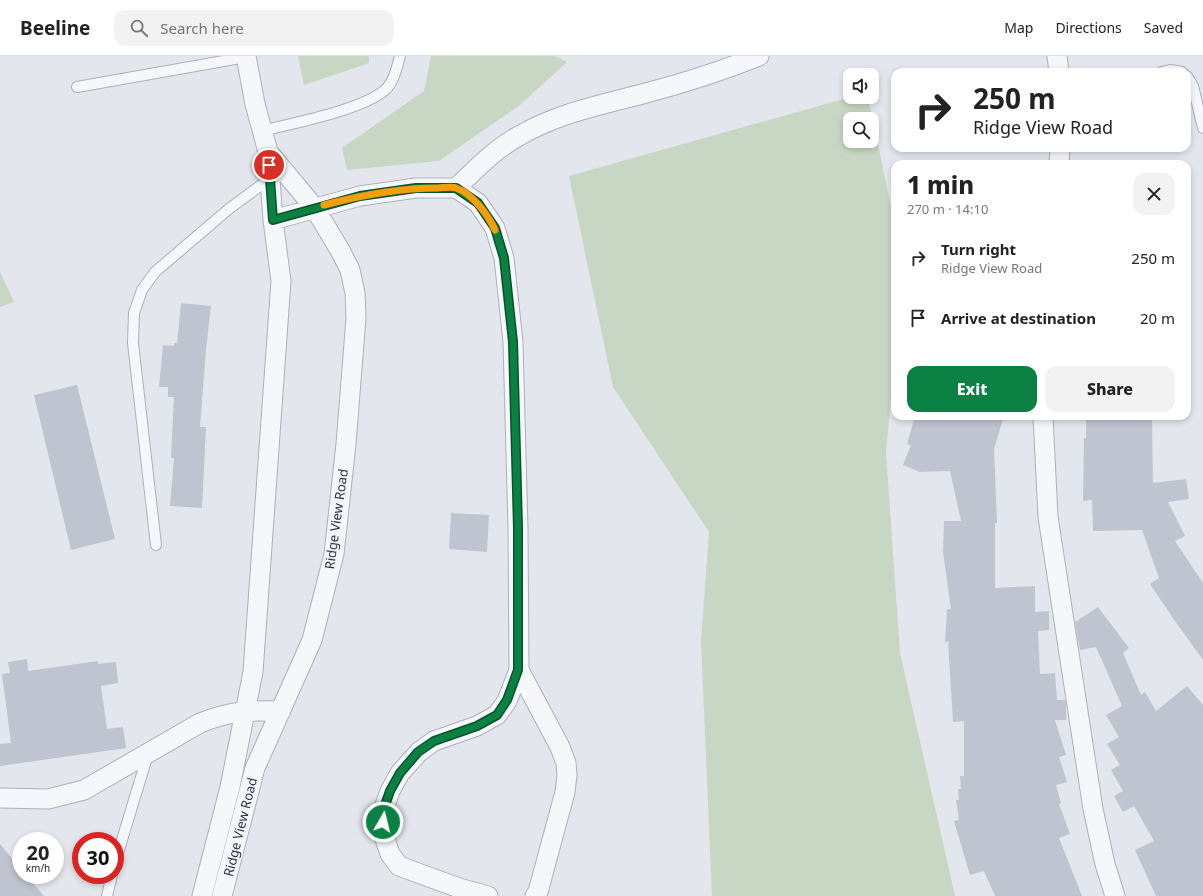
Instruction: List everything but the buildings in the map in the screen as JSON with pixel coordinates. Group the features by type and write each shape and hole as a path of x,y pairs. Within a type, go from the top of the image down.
{"street":[{"path":"456,188 484,162 516,137 548,121 575,111 714,74 759,56"},
{"path":"1057,56 1058,68"},
{"name":"Ridge View Road","path":"222,896 255,768 312,640 334,554 346,444 356,318 355,293 350,270 314,207 277,174 268,152 262,131 246,57"},
{"name":"Ridge View Road","path":"202,896 230,787 244,710 253,672 281,281 273,220 277,174"},
{"path":"273,220 314,207 360,196 416,188 456,188 478,203 495,228 504,258 513,342 518,528 518,670 507,700 497,715 477,726 434,741 418,752 400,773 390,791 383,811 383,833 390,854 399,866 459,888 488,896"},
{"path":"1043,420 1048,517 1094,809 1106,864 1115,896"},
{"path":"518,670 560,747 568,775 565,792 538,892 534,896"},
{"path":"0,798 48,799 84,790 200,723 216,716 244,710 281,711"}],"lane":[{"path":"262,131 322,116 363,102 386,89 396,73 400,56"},
{"path":"77,87 246,57"},
{"path":"1191,83 1203,128"},
{"path":"156,545 133,343 134,313 142,290 155,272 230,208 277,174"},
{"path":"124,833 148,753"},
{"path":"107,896 110,884"}],"green space":[{"path":"298,56 369,56 369,63 304,85"},
{"path":"431,56 555,56 567,62 520,105 439,161 347,170 342,148 424,91"},
{"path":"843,99 843,104 869,104 871,112 843,112 843,148 879,148 891,207 891,397 886,453 900,653 955,896 712,896 701,641 709,532 613,387 569,176"},
{"path":"0,272 14,302 0,307"}],"slow traffic":[{"path":"324,205 360,196 391,191 416,188 456,188 478,203 495,230"}],"route":[{"path":"269,165 273,220 314,207 360,196 416,188 456,188 478,203 495,228 504,258 513,342 518,528 518,670 507,700 497,715 477,726 434,741 418,752 400,773 390,791 383,811 383,822"}]}
